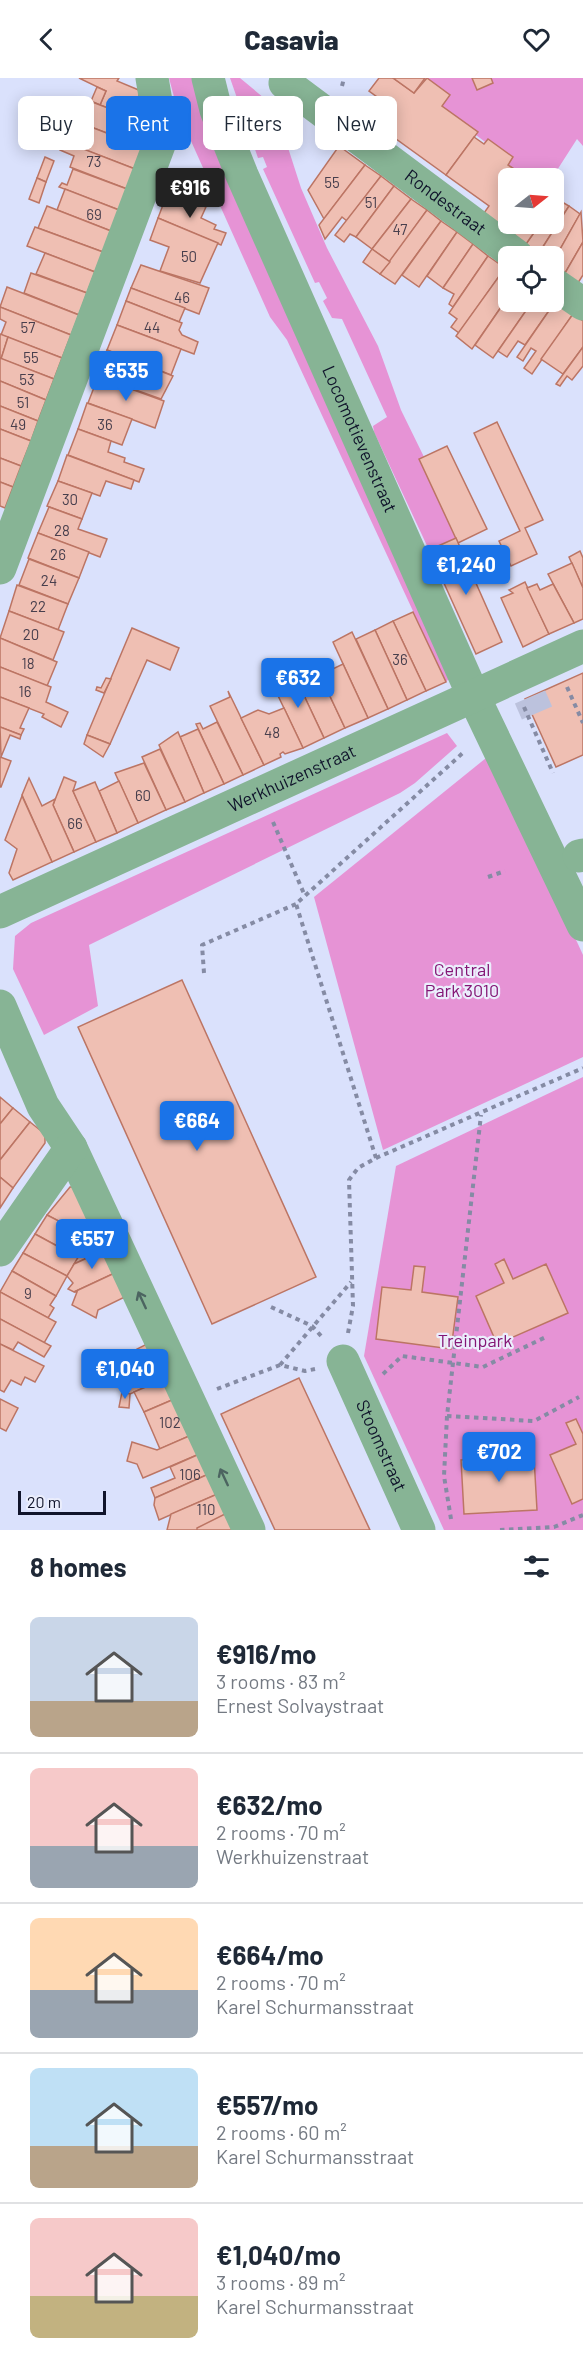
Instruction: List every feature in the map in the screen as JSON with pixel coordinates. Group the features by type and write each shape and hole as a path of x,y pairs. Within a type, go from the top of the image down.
{"street":[{"path":"0,568 162,137 152,78"},
{"name":"Locomotievenstraat","path":"208,78 216,110 242,175 474,695 583,925"},
{"name":"Rondestraat","path":"285,83 504,246"},
{"path":"564,291 583,304"},
{"name":"Werkhuizenstraat","path":"0,912 474,695 520,683 554,659 583,646"},
{"path":"0,1006 43,1106 71,1148 249,1530"},
{"path":"0,1071 43,1106"},
{"path":"0,1250 71,1148"},
{"name":"Stoomstraat","path":"343,1361 419,1530"}],"path":[{"path":"554,659 583,723"},
{"path":"520,683 553,773"},
{"path":"204,973 202,945 296,904 490,728"},
{"path":"275,827 304,896"},
{"path":"488,877 506,871"},
{"path":"296,904 376,1158"},
{"path":"343,1361 353,1306 348,1206 349,1180 352,1173 376,1158 583,1068"},
{"path":"452,1530 444,1476 447,1416 481,1114"},
{"path":"188,1400 280,1365 352,1281"},
{"path":"271,1307 312,1326 343,1361"},
{"path":"358,1396 402,1356 483,1367 548,1336"},
{"path":"280,1365 305,1371 343,1361"},
{"path":"447,1416 534,1421 579,1397"},
{"path":"500,1530 554,1527 583,1515"}],"green space":[{"path":"169,78 195,78 203,97 203,150 226,150 452,675 446,682 287,340 270,317 191,141 191,96 174,96"},
{"path":"230,78 240,78 262,96 236,96"},
{"path":"420,78 583,78 583,146 577,139 558,168 508,168 505,166 509,160 439,107 446,98"},
{"path":"255,150 289,150 301,188 327,248 378,346 401,410 424,457 420,459 456,538 429,550 374,432 373,426 387,417 342,319 332,318 323,301 327,298 319,282 315,283 263,169 267,167 263,157 258,158"},
{"path":"447,733 457,746 415,783 400,793 89,945 98,1006 44,1035 13,969 15,936 31,923"},
{"name":"Central Park 3010","path":"491,754 583,955 583,1057 383,1150 314,897"},
{"name":"Treinpark","path":"583,1077 583,1530 444,1530 364,1356 396,1166"}],"building":[{"path":"79,78 119,78 117,81 141,91 139,96 106,96 106,107 100,105 106,91"},
{"path":"379,78 393,78 414,93 427,78 450,95 442,106 478,132 446,175 397,140 397,96 376,96 369,91"},
{"path":"393,78 425,78 414,93"},
{"path":"472,78 491,78 493,83 477,90"},
{"path":"97,87 106,91 100,105 94,102 93,96"},
{"path":"94,103 106,107 106,133 94,128"},
{"path":"94,128 106,133 106,150 142,150 135,169 85,150 94,150"},
{"path":"474,137 484,144 488,139 513,157 508,165 513,168 498,168 498,223 484,213 489,206 446,175"},
{"path":"60,150 86,150 135,169 127,189 70,167 74,156"},
{"path":"336,150 344,150 365,165 324,219 308,190"},
{"path":"45,157 54,161 46,182 37,178"},
{"path":"365,165 381,176 347,221 342,217 325,239 319,225"},
{"path":"73,169 127,189 119,210 59,187 62,183 67,185"},
{"path":"381,176 394,186 356,237 350,234 344,242 335,235"},
{"path":"37,178 46,182 39,203 29,199"},
{"path":"394,186 411,199 372,249 356,237"},
{"path":"65,189 119,210 111,231 57,210"},
{"path":"166,197 185,205 187,199 206,207 201,218 216,225 214,229 226,233 221,245 158,218"},
{"path":"411,199 427,210 390,262 372,249"},
{"path":"564,203 569,206 564,214"},
{"path":"47,206 111,231 103,252 38,228"},
{"path":"569,206 580,214 562,246 543,246 551,234 564,234 564,214"},
{"path":"427,210 441,221 395,284 380,274"},
{"path":"581,212 583,242 564,275 564,246 562,246"},
{"path":"158,218 218,243 200,283 160,271 169,247 150,240"},
{"path":"441,221 457,232 419,287 402,275"},
{"path":"35,227 103,252 95,272 27,246"},
{"path":"457,232 473,244 443,288 427,276"},
{"path":"515,234 533,234 526,244"},
{"path":"533,234 551,234 543,246 526,244"},
{"path":"583,242 583,275 574,289 564,282 564,275"},
{"path":"473,244 488,256 453,307 449,304 454,294 443,288"},
{"path":"372,249 390,262 380,274 363,262"},
{"path":"45,253 95,272 87,293 36,274"},
{"path":"488,256 498,263 498,278 459,333 451,327 457,319 449,313"},
{"path":"141,265 209,288 199,314 131,288"},
{"path":"31,273 87,293 79,315 24,293"},
{"path":"498,278 498,311 472,349 456,336"},
{"path":"7,287 79,315 71,335 0,307"},
{"path":"131,288 185,308 179,322 126,301"},
{"path":"126,301 182,323 179,330 182,335 198,342 194,354 117,325"},
{"path":"0,307 71,335 62,358 1,335 6,322 0,319"},
{"path":"564,308 573,314 532,374 524,368 536,351 531,348 523,361 517,357 548,312 564,312"},
{"path":"498,312 525,312 493,358 475,345"},
{"path":"525,312 548,312 525,345 518,341 507,357 498,351"},
{"path":"573,314 583,321 583,347 563,374 541,359"},
{"path":"117,325 181,349 171,375 107,350"},
{"path":"0,334 8,337 1,359 0,358"},
{"path":"8,337 62,358 54,379 1,359"},
{"path":"583,347 583,366 572,380 567,376 560,386 556,384"},
{"path":"107,350 173,376 161,399 96,376"},
{"path":"0,358 54,379 46,400 0,381"},
{"path":"98,377 164,401 155,428 88,403"},
{"path":"0,381 46,400 38,421 0,406"},
{"path":"87,403 132,419 122,445 78,429"},
{"path":"0,406 38,421 31,441 0,429"},
{"path":"497,422 543,520 525,528 537,554 511,566 499,541 520,531 474,433"},
{"path":"0,429 31,441 21,466 0,458"},
{"path":"78,429 111,441 108,452 125,458 124,462 144,469 139,482 68,455"},
{"path":"447,446 487,529 458,543 419,459"},
{"path":"67,455 134,480 131,489 106,481 100,496 58,481"},
{"path":"0,458 21,466 13,487 0,482"},
{"path":"58,481 92,493 82,519 47,506"},
{"path":"0,482 13,487 5,508 0,506"},
{"path":"49,507 82,519 78,529 107,539 100,557 38,533"},
{"path":"38,533 89,552 79,578 28,558"},
{"path":"456,538 502,642 476,654 429,550"},
{"path":"580,551 583,558 583,588 569,557"},
{"path":"29,559 79,578 68,604 19,585"},
{"path":"572,563 583,588 583,619 574,623 548,574"},
{"path":"525,582 549,634 523,647 501,598 513,593 509,590"},
{"path":"537,584 540,590 553,584 574,623 549,634 527,588"},
{"path":"17,585 68,604 58,630 9,611"},
{"path":"9,611 64,632 53,660 0,638"},
{"path":"413,612 446,682 426,691 393,621"},
{"path":"393,621 426,691 407,700 375,630"},
{"path":"132,628 179,648 170,670 147,660 110,744 87,735"},
{"path":"375,630 407,700 388,709 356,639"},
{"path":"352,632 388,709 368,718 333,642"},
{"path":"0,638 57,662 47,686 0,667"},
{"path":"313,660 345,728 324,738 292,670"},
{"path":"343,664 368,718 345,728 320,675"},
{"path":"0,667 51,687 46,702 68,712 61,727 42,717 44,714 0,697"},
{"path":"291,668 324,738 303,748 272,683 284,677 283,671"},
{"path":"583,673 583,755 556,767 525,699"},
{"path":"106,678 111,679 104,693 96,690 97,687 101,688"},
{"path":"228,691 264,765 243,775 210,706 230,697"},
{"path":"0,697 29,708 20,728 24,729 21,735 0,727"},
{"path":"284,708 303,748 285,754 283,752 280,754 281,757 264,765 241,718 258,710 269,714"},
{"path":"217,722 243,775 224,784 196,724 200,723 203,729"},
{"path":"0,727 21,735 20,739 10,735 1,757"},
{"path":"198,729 224,784 204,793 180,737"},
{"path":"178,732 204,793 185,802 159,745"},
{"path":"87,735 110,744 103,757 84,744"},
{"path":"160,749 185,802 166,810 142,757"},
{"path":"0,757 11,761 1,787 0,787"},
{"path":"144,763 166,810 138,823 115,773"},
{"path":"64,777 76,782 73,791 96,842 74,852 53,805"},
{"path":"29,778 42,806 55,799 53,805 74,852 52,862 22,795"},
{"path":"119,781 138,823 117,833 99,791"},
{"path":"95,782 117,833 96,842 73,791"},
{"path":"22,796 52,862 13,880 9,873 17,849 5,840"},
{"path":"182,980 316,1277 212,1324 78,1027"},
{"path":"0,1097 13,1108 0,1124"},
{"path":"13,1108 30,1122 0,1160 0,1124"},
{"path":"30,1122 45,1134 45,1143 13,1188 0,1177 0,1160"},
{"path":"0,1177 13,1188 0,1208"},
{"path":"70,1187 74,1187 90,1220 82,1234 47,1215"},
{"path":"47,1215 90,1237 82,1252 71,1247 68,1252 35,1234"},
{"path":"35,1234 68,1252 71,1247 82,1252 67,1276 23,1253"},
{"path":"104,1236 109,1248 74,1264 86,1244"},
{"path":"109,1248 119,1271 74,1292 68,1289 73,1283 67,1276 74,1264"},
{"path":"23,1253 67,1276 56,1296 12,1271"},
{"path":"504,1259 513,1279 546,1264 568,1313 497,1344 476,1296 504,1283 495,1264"},
{"path":"414,1266 425,1267 422,1292 458,1297 451,1349 376,1339 382,1287 411,1290"},
{"path":"12,1271 56,1296 50,1305 54,1308 48,1318 0,1292"},
{"path":"119,1271 131,1294 98,1310 96,1318 72,1305 77,1292 74,1292"},
{"path":"0,1292 56,1322 44,1343 0,1319"},
{"path":"0,1319 51,1346 44,1357 18,1342 13,1350 0,1344"},
{"path":"155,1340 172,1376 130,1394 122,1392 125,1375 145,1366 137,1349"},
{"path":"0,1344 44,1366 35,1382 25,1377 21,1385 11,1380 4,1392 0,1390"},
{"path":"169,1377 179,1397 144,1412 134,1392"},
{"path":"299,1378 370,1530 275,1530 221,1414"},
{"path":"122,1392 130,1394 129,1408 119,1407"},
{"path":"179,1397 196,1433 160,1449 144,1412"},
{"path":"0,1399 18,1408 6,1431 0,1428"},
{"path":"576,1419 583,1434 583,1499 572,1504 550,1455 576,1444 566,1423"},
{"path":"196,1433 204,1452 143,1478 137,1464 127,1461 132,1442 157,1450"},
{"path":"489,1434 500,1434 501,1459 534,1457 537,1510 464,1514 461,1460 490,1458"},
{"path":"204,1452 213,1472 155,1498 151,1488 175,1478 170,1467"},
{"path":"213,1472 222,1492 159,1520 154,1505 155,1498"},
{"path":"222,1492 231,1511 197,1530 167,1530 171,1514"},
{"path":"231,1511 240,1530 197,1530 197,1528"}],"tunnel":[{"path":"530,697 537,713"}]}
